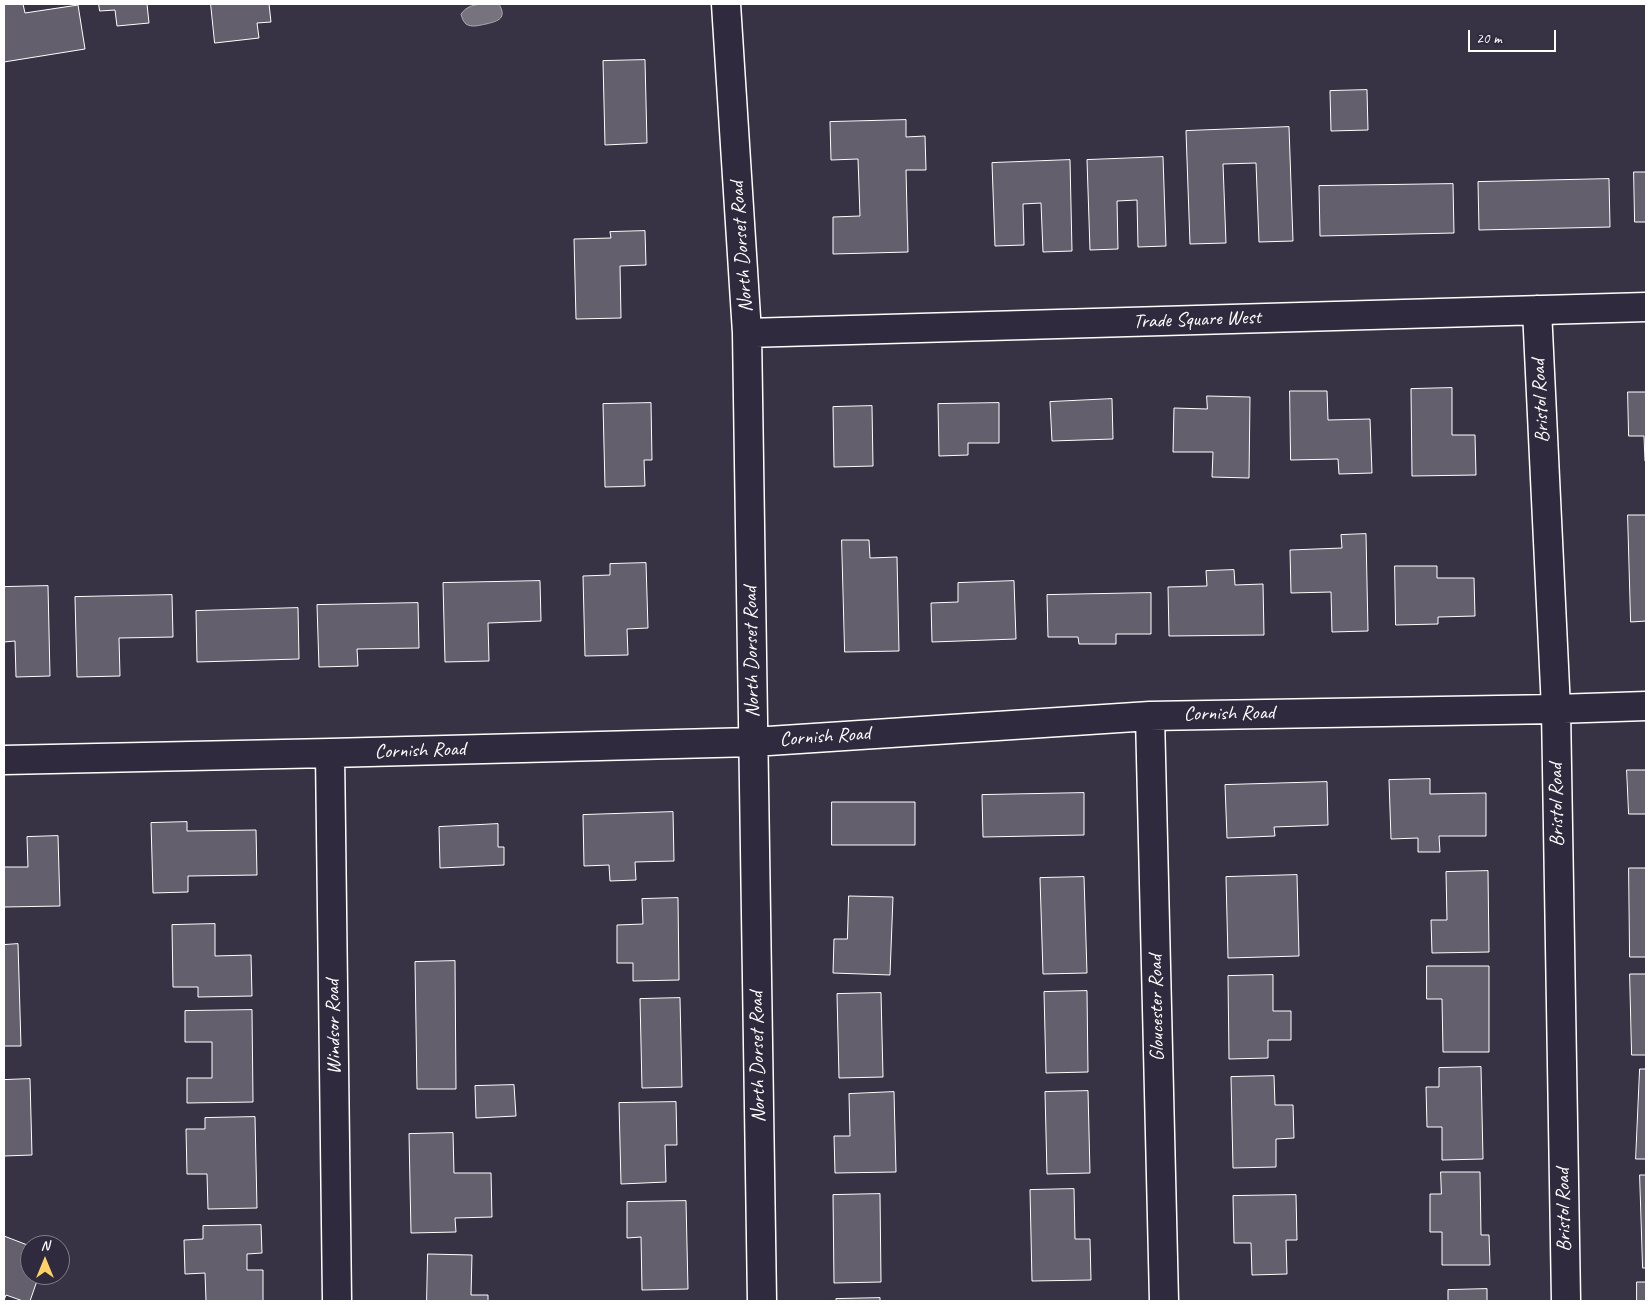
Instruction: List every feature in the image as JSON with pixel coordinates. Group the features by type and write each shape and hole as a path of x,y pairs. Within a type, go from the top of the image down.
{"street":[{"name":"North Dorset Road","path":"726,4 747,333 762,1301"},
{"name":"Trade Square West","path":"747,333 1646,307"},
{"name":"Bristol Road","path":"1537,310 1556,709 1566,1301"},
{"name":"Cornish Road","path":"4,760 330,754 753,742 1150,716 1646,706"},
{"name":"Gloucester Road","path":"1150,716 1164,1301"},
{"name":"Windsor Road","path":"330,754 337,1301"}],"shaded area":[{"path":"499,4 502,16 495,22 471,26 466,24 461,14 470,6"}],"building":[{"path":"4,4 23,4 25,13 78,5 85,49 4,62"},
{"path":"99,4 147,4 149,23 117,26 115,10 100,11"},
{"path":"211,4 269,4 271,22 257,23 259,38 215,43"},
{"path":"645,60 647,143 605,145 603,61"},
{"path":"1367,90 1368,130 1331,131 1330,91"},
{"path":"906,120 906,137 925,136 926,170 906,170 908,252 833,254 833,217 860,216 858,159 831,160 830,122"},
{"path":"1289,127 1293,241 1259,242 1256,163 1223,164 1226,243 1190,244 1186,131"},
{"path":"1163,157 1166,246 1138,247 1137,200 1117,201 1118,249 1090,250 1087,160"},
{"path":"1070,160 1072,251 1043,252 1041,203 1023,204 1024,245 995,246 992,163"},
{"path":"1634,172 1646,172 1646,222 1635,222"},
{"path":"1609,179 1610,227 1479,230 1478,182"},
{"path":"1453,184 1454,233 1320,236 1319,186"},
{"path":"645,231 646,265 620,266 621,318 576,319 574,239 611,238 610,232"},
{"path":"1452,388 1452,435 1475,435 1476,475 1412,476 1411,389"},
{"path":"1290,391 1327,391 1328,420 1370,419 1372,473 1339,474 1338,459 1291,460"},
{"path":"1628,392 1646,392 1646,461 1644,436 1629,436"},
{"path":"1207,396 1250,397 1249,478 1212,477 1213,452 1173,452 1174,408 1207,409"},
{"path":"1112,399 1113,439 1052,441 1050,402"},
{"path":"651,403 652,460 644,460 645,486 605,487 603,404"},
{"path":"999,403 999,443 968,443 968,455 939,456 938,404"},
{"path":"872,406 873,466 834,467 833,407"},
{"path":"1628,515 1646,515 1646,621 1631,622"},
{"path":"1366,534 1368,631 1332,632 1331,592 1291,593 1290,550 1342,548 1341,535"},
{"path":"842,540 869,540 870,558 897,557 899,651 845,652"},
{"path":"646,563 648,628 627,629 628,655 585,656 583,576 610,575 610,564"},
{"path":"1395,566 1437,566 1437,578 1474,578 1475,616 1438,617 1438,624 1396,625"},
{"path":"1234,570 1235,585 1263,584 1264,635 1169,636 1168,587 1207,586 1206,571"},
{"path":"540,581 541,621 488,623 489,661 445,662 443,583"},
{"path":"1014,581 1016,639 932,642 931,603 958,602 958,583"},
{"path":"48,586 50,676 16,677 15,641 4,642 4,587"},
{"path":"1151,593 1151,634 1116,634 1116,644 1079,644 1078,637 1048,637 1047,595"},
{"path":"172,595 173,637 119,638 120,676 77,677 75,597"},
{"path":"418,603 419,648 357,649 358,666 319,667 317,605"},
{"path":"298,608 299,659 197,662 196,611"},
{"path":"1627,770 1646,770 1646,814 1629,814"},
{"path":"1430,779 1430,794 1486,793 1486,836 1439,836 1440,852 1418,852 1418,838 1391,839 1389,780"},
{"path":"1327,782 1328,825 1274,827 1275,836 1227,838 1225,785"},
{"path":"1084,793 1084,835 983,837 982,795"},
{"path":"832,802 915,802 915,845 832,845"},
{"path":"673,812 674,861 635,862 636,880 610,881 609,865 584,866 583,815"},
{"path":"187,822 187,831 256,830 257,875 188,876 188,892 153,893 151,823"},
{"path":"498,824 498,847 504,847 504,865 440,868 439,827"},
{"path":"58,836 60,906 4,907 4,867 28,867 27,837"},
{"path":"1629,868 1646,868 1646,957 1630,957"},
{"path":"1488,871 1489,952 1432,953 1431,920 1447,920 1446,872"},
{"path":"1297,875 1299,956 1228,958 1226,877"},
{"path":"1084,877 1087,973 1043,974 1040,878"},
{"path":"849,896 893,897 890,975 833,973 834,939 847,939"},
{"path":"678,898 679,980 633,981 633,963 617,963 617,925 643,924 642,899"},
{"path":"215,924 215,956 251,955 252,996 198,997 198,987 173,987 172,925"},
{"path":"18,944 21,1046 4,1046 4,945"},
{"path":"455,961 456,1089 417,1089 415,962"},
{"path":"1427,966 1489,966 1489,1052 1443,1052 1442,999 1427,999"},
{"path":"1630,974 1646,974 1646,1055 1632,1055"},
{"path":"1273,975 1273,1011 1291,1011 1291,1040 1268,1040 1268,1058 1229,1059 1228,976"},
{"path":"1087,991 1088,1072 1046,1073 1044,992"},
{"path":"881,993 883,1077 839,1078 837,994"},
{"path":"680,998 682,1087 642,1088 640,999"},
{"path":"252,1010 253,1102 187,1103 187,1078 212,1078 212,1042 185,1042 185,1011"},
{"path":"1481,1067 1483,1159 1442,1160 1442,1127 1427,1127 1426,1087 1439,1087 1439,1068"},
{"path":"1640,1069 1646,1069 1646,1159 1636,1159"},
{"path":"1274,1076 1275,1105 1293,1105 1294,1138 1276,1139 1276,1167 1233,1168 1231,1077"},
{"path":"30,1079 32,1155 4,1156 4,1080"},
{"path":"514,1085 516,1116 476,1118 475,1086"},
{"path":"1088,1091 1090,1173 1047,1174 1045,1092"},
{"path":"894,1092 896,1172 835,1173 834,1136 850,1136 849,1094"},
{"path":"676,1102 677,1145 665,1145 666,1182 621,1184 619,1103"},
{"path":"255,1117 257,1208 208,1209 207,1174 187,1174 186,1129 205,1129 205,1118"},
{"path":"453,1133 454,1173 491,1173 492,1217 455,1218 456,1232 411,1233 409,1134"},
{"path":"1441,1172 1480,1172 1481,1235 1489,1235 1490,1265 1442,1265 1442,1232 1430,1232 1430,1194 1441,1194"},
{"path":"1640,1175 1646,1175 1646,1268 1643,1268"},
{"path":"1074,1189 1075,1239 1090,1239 1091,1280 1032,1281 1030,1190"},
{"path":"880,1194 881,1282 834,1283 833,1195"},
{"path":"1296,1195 1297,1240 1286,1240 1287,1274 1252,1275 1251,1243 1234,1243 1233,1196"},
{"path":"686,1201 688,1289 642,1290 641,1237 627,1238 627,1202"},
{"path":"261,1225 262,1253 247,1254 247,1270 263,1270 263,1301 206,1301 205,1273 185,1274 184,1240 203,1239 203,1226"},
{"path":"4,1236 20,1242 20,1285 36,1285 30,1301 23,1301 6,1295 4,1300"},
{"path":"428,1254 472,1255 471,1295 488,1295 488,1301 427,1301"},
{"path":"1637,1282 1646,1282 1646,1301 1637,1301"},
{"path":"1487,1289 1487,1301 1448,1301 1448,1290"},
{"path":"880,1298 880,1301 836,1301 836,1299"}]}
